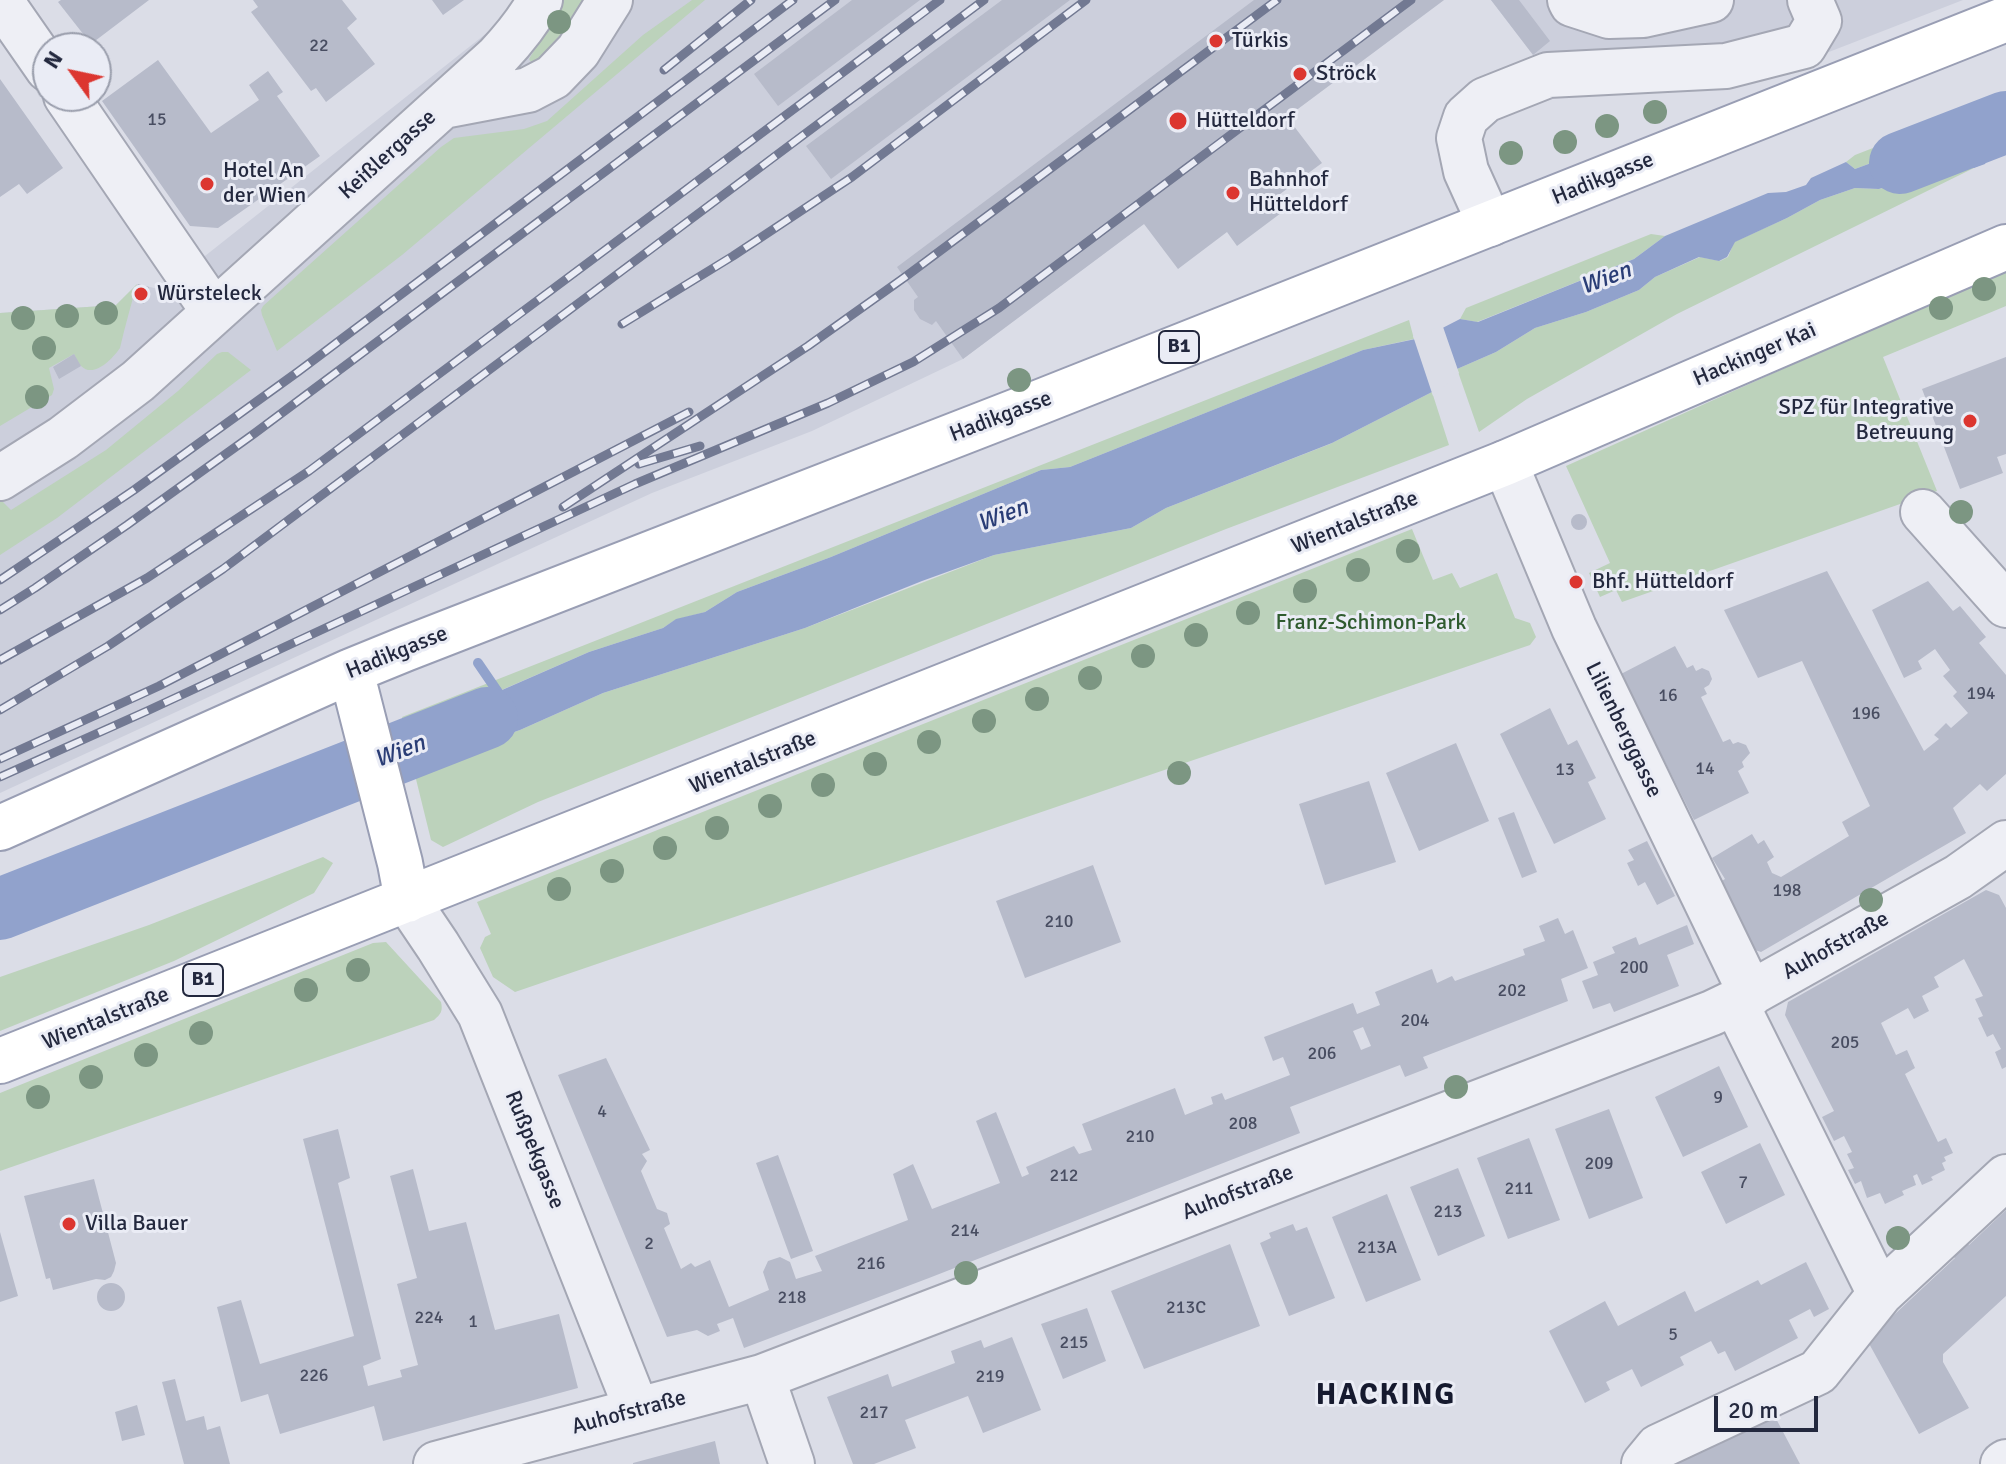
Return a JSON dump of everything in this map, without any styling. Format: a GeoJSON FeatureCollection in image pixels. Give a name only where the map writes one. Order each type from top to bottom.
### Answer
{"type":"FeatureCollection","features":[{"type":"Feature","properties":{"kind":"main road","name":"Hadikgasse"},"geometry":{"type":"LineString","coordinates":[[0,828],[1025,408],[2006,19]]}},
{"type":"Feature","properties":{"kind":"main road","name":"Hackinger Kai"},"geometry":{"type":"LineString","coordinates":[[1505,463],[2006,247]]}},
{"type":"Feature","properties":{"kind":"main road","name":"Wientalstraße"},"geometry":{"type":"LineString","coordinates":[[0,1061],[403,882],[1505,463]]}},
{"type":"Feature","properties":{"kind":"main road"},"geometry":{"type":"LineString","coordinates":[[354,683],[403,882]]}},
{"type":"Feature","properties":{"kind":"street"},"geometry":{"type":"LineString","coordinates":[[0,0],[32,46]]}},
{"type":"Feature","properties":{"kind":"street","name":"Keißlergasse"},"geometry":{"type":"LineString","coordinates":[[0,478],[87,421],[138,381],[497,57],[518,35],[540,0]]}},
{"type":"Feature","properties":{"kind":"street"},"geometry":{"type":"LineString","coordinates":[[441,106],[528,90],[553,77],[578,51],[610,0]]}},
{"type":"Feature","properties":{"kind":"street"},"geometry":{"type":"LineString","coordinates":[[1570,0],[1572,4],[1609,16],[1643,15],[1711,0]]}},
{"type":"Feature","properties":{"kind":"street"},"geometry":{"type":"LineString","coordinates":[[1490,224],[1466,171],[1459,138],[1466,117],[1485,100],[1548,75],[1726,66],[1804,46],[1819,21],[1810,0]]}},
{"type":"Feature","properties":{"kind":"street"},"geometry":{"type":"LineString","coordinates":[[77,112],[214,312]]}},
{"type":"Feature","properties":{"kind":"street","name":"Lilienberggasse"},"geometry":{"type":"LineString","coordinates":[[1505,463],[1574,628],[1880,1294]]}},
{"type":"Feature","properties":{"kind":"street"},"geometry":{"type":"LineString","coordinates":[[1923,512],[2006,605]]}},
{"type":"Feature","properties":{"kind":"street","name":"Auhofstraße"},"geometry":{"type":"LineString","coordinates":[[436,1464],[762,1377],[1743,998],[1958,877],[2002,856]]}},
{"type":"Feature","properties":{"kind":"street","name":"Rußpekgasse"},"geometry":{"type":"LineString","coordinates":[[403,882],[480,1014],[637,1410]]}},
{"type":"Feature","properties":{"kind":"street"},"geometry":{"type":"LineString","coordinates":[[1644,1464],[1658,1447],[1818,1372],[1880,1294],[2006,1177]]}},
{"type":"Feature","properties":{"kind":"street"},"geometry":{"type":"LineString","coordinates":[[762,1377],[792,1464]]}},
{"type":"Feature","properties":{"kind":"shaded area"},"geometry":{"type":"Polygon","coordinates":[[[513,0],[1444,0],[963,359],[812,431],[652,493],[0,793],[0,313],[116,305],[138,284],[162,290],[488,32],[513,0]]]}},
{"type":"Feature","properties":{"kind":"shaded area"},"geometry":{"type":"Polygon","coordinates":[[[1491,0],[1963,0],[1803,62],[1538,61],[1491,0]]]}},
{"type":"Feature","properties":{"kind":"green space"},"geometry":{"type":"Polygon","coordinates":[[[560,0],[592,0],[556,44],[534,63],[531,62],[529,59],[552,21],[560,0]]]}},
{"type":"Feature","properties":{"kind":"green space"},"geometry":{"type":"Polygon","coordinates":[[[692,0],[705,0],[402,255],[277,351],[262,315],[263,306],[441,147],[454,138],[524,129],[547,121],[643,35],[692,0]]]}},
{"type":"Feature","properties":{"kind":"green space"},"geometry":{"type":"Polygon","coordinates":[[[1950,118],[1954,120],[1944,136],[1855,169],[1846,162],[1855,155],[1950,118]]]}},
{"type":"Feature","properties":{"kind":"green space"},"geometry":{"type":"Polygon","coordinates":[[[1955,162],[1974,168],[1677,314],[1527,399],[1479,432],[1457,369],[1496,352],[1535,328],[1586,312],[1639,290],[1655,277],[1700,257],[1720,261],[1728,257],[1734,242],[1820,200],[1855,188],[1879,189],[1955,162]]]}},
{"type":"Feature","properties":{"kind":"green space"},"geometry":{"type":"Polygon","coordinates":[[[1651,234],[1665,236],[1634,259],[1477,322],[1460,319],[1466,308],[1651,234]]]}},
{"type":"Feature","properties":{"kind":"green space"},"geometry":{"type":"Polygon","coordinates":[[[2006,269],[2006,306],[1883,357],[1937,491],[1622,602],[1616,590],[1600,597],[1589,573],[1610,563],[1566,466],[2006,269]]]}},
{"type":"Feature","properties":{"kind":"green space"},"geometry":{"type":"Polygon","coordinates":[[[137,284],[120,348],[113,357],[92,370],[81,366],[74,354],[49,368],[54,389],[52,395],[0,426],[0,313],[116,305],[137,284]]]}},
{"type":"Feature","properties":{"kind":"green space"},"geometry":{"type":"Polygon","coordinates":[[[1409,320],[1414,339],[1363,350],[1070,467],[1041,470],[831,557],[737,592],[705,612],[589,652],[405,732],[402,717],[1409,320]]]}},
{"type":"Feature","properties":{"kind":"green space"},"geometry":{"type":"Polygon","coordinates":[[[222,352],[228,352],[251,370],[57,518],[0,555],[0,499],[11,510],[106,450],[222,352]]]}},
{"type":"Feature","properties":{"kind":"green space"},"geometry":{"type":"Polygon","coordinates":[[[1432,392],[1449,445],[1226,529],[538,802],[443,847],[431,840],[413,767],[520,730],[603,693],[805,628],[994,555],[1131,528],[1166,508],[1330,444],[1432,392]]]}},
{"type":"Feature","properties":{"kind":"green space","name":"Franz-Schimon-Park"},"geometry":{"type":"Polygon","coordinates":[[[1412,529],[1433,580],[1452,573],[1460,588],[1497,573],[1515,618],[1530,623],[1536,637],[1530,645],[515,992],[493,977],[480,948],[485,937],[491,934],[477,902],[1412,529]]]}},
{"type":"Feature","properties":{"kind":"green space"},"geometry":{"type":"Polygon","coordinates":[[[323,857],[333,863],[314,893],[174,961],[0,1031],[0,977],[149,925],[323,857]]]}},
{"type":"Feature","properties":{"kind":"green space"},"geometry":{"type":"Polygon","coordinates":[[[386,942],[441,1002],[441,1012],[434,1020],[0,1171],[0,1093],[373,943],[386,942]]]}},
{"type":"Feature","properties":{"kind":"water"},"geometry":{"type":"Polygon","coordinates":[[[1964,114],[1970,115],[1988,157],[1985,164],[1974,168],[1954,162],[1879,189],[1855,188],[1820,200],[1735,242],[1727,257],[1719,261],[1699,257],[1655,277],[1639,290],[1586,312],[1535,328],[1496,352],[1457,369],[1432,392],[1332,443],[1166,508],[1131,528],[994,555],[805,628],[603,693],[520,730],[413,767],[406,732],[589,652],[663,628],[676,619],[705,612],[737,592],[831,557],[1041,470],[1070,467],[1363,350],[1425,337],[1460,319],[1478,322],[1634,259],[1665,236],[1768,193],[1786,192],[1806,185],[1811,178],[1846,162],[1855,169],[1944,136],[1954,120],[1964,114]]]}},
{"type":"Feature","properties":{"kind":"pier"},"geometry":{"type":"Polygon","coordinates":[[[1442,324],[1459,373],[1433,396],[1413,336],[1442,324]]]}},
{"type":"Feature","properties":{"kind":"building"},"geometry":{"type":"Polygon","coordinates":[[[149,0],[107,32],[82,32],[58,2],[149,0]]]}},
{"type":"Feature","properties":{"kind":"building"},"geometry":{"type":"Polygon","coordinates":[[[253,0],[342,0],[357,19],[347,28],[375,64],[326,102],[316,88],[311,91],[251,12],[258,7],[253,0]]]}},
{"type":"Feature","properties":{"kind":"building"},"geometry":{"type":"Polygon","coordinates":[[[432,0],[464,0],[443,15],[432,0]]]}},
{"type":"Feature","properties":{"kind":"building"},"geometry":{"type":"Polygon","coordinates":[[[852,0],[920,0],[778,106],[754,74],[852,0]]]}},
{"type":"Feature","properties":{"kind":"building"},"geometry":{"type":"Polygon","coordinates":[[[1002,0],[1070,0],[831,179],[806,146],[1002,0]]]}},
{"type":"Feature","properties":{"kind":"building"},"geometry":{"type":"Polygon","coordinates":[[[1254,0],[1444,0],[1287,117],[1322,163],[1272,200],[1281,213],[1237,246],[1227,232],[1178,269],[1144,224],[963,359],[936,321],[932,325],[920,319],[914,310],[914,300],[918,297],[897,267],[1254,0]]]}},
{"type":"Feature","properties":{"kind":"building"},"geometry":{"type":"Polygon","coordinates":[[[1491,0],[1519,0],[1550,41],[1533,55],[1491,0]]]}},
{"type":"Feature","properties":{"kind":"building"},"geometry":{"type":"Polygon","coordinates":[[[158,60],[211,133],[259,100],[249,85],[268,71],[283,92],[277,96],[320,156],[218,228],[190,226],[110,112],[112,94],[158,60]]]}},
{"type":"Feature","properties":{"kind":"building"},"geometry":{"type":"Polygon","coordinates":[[[0,79],[63,168],[27,194],[19,184],[0,197],[0,79]]]}},
{"type":"Feature","properties":{"kind":"building"},"geometry":{"type":"Polygon","coordinates":[[[138,284],[149,287],[144,304],[133,300],[138,284]]]}},
{"type":"Feature","properties":{"kind":"building"},"geometry":{"type":"Polygon","coordinates":[[[74,354],[81,366],[59,379],[53,367],[74,354]]]}},
{"type":"Feature","properties":{"kind":"building","name":"SPZ für Integrative Betreuung"},"geometry":{"type":"Polygon","coordinates":[[[2006,357],[2006,454],[1997,457],[2003,473],[1960,489],[1922,389],[2006,357]]]}},
{"type":"Feature","properties":{"kind":"building"},"geometry":{"type":"Polygon","coordinates":[[[1579,514],[1587,522],[1579,530],[1571,522],[1579,514]]]}},
{"type":"Feature","properties":{"kind":"building"},"geometry":{"type":"Polygon","coordinates":[[[1827,571],[1924,751],[1939,739],[1934,735],[1946,723],[1951,728],[1968,713],[1953,696],[1957,692],[1943,676],[1950,670],[1935,649],[1918,661],[1922,669],[1904,678],[1872,610],[1928,581],[1953,611],[1960,606],[1986,637],[1979,643],[2006,675],[2006,774],[1987,791],[1980,784],[1953,808],[1966,833],[1761,952],[1746,947],[1714,886],[1725,879],[1712,858],[1752,834],[1758,844],[1764,840],[1774,857],[1767,862],[1772,873],[1781,877],[1849,836],[1842,822],[1870,806],[1802,661],[1758,678],[1724,610],[1827,571]]]}},
{"type":"Feature","properties":{"kind":"building"},"geometry":{"type":"Polygon","coordinates":[[[1675,646],[1687,668],[1693,665],[1696,671],[1702,668],[1709,671],[1712,679],[1704,688],[1707,694],[1701,697],[1723,742],[1730,739],[1733,744],[1746,745],[1750,753],[1742,762],[1744,767],[1738,771],[1749,793],[1694,820],[1621,674],[1675,646]]]}},
{"type":"Feature","properties":{"kind":"building"},"geometry":{"type":"Polygon","coordinates":[[[1550,708],[1568,745],[1577,740],[1596,778],[1588,782],[1606,819],[1554,844],[1500,734],[1550,708]]]}},
{"type":"Feature","properties":{"kind":"building"},"geometry":{"type":"Polygon","coordinates":[[[1456,743],[1489,821],[1419,851],[1386,773],[1456,743]]]}},
{"type":"Feature","properties":{"kind":"building"},"geometry":{"type":"Polygon","coordinates":[[[1369,781],[1396,862],[1325,885],[1299,804],[1369,781]]]}},
{"type":"Feature","properties":{"kind":"building"},"geometry":{"type":"Polygon","coordinates":[[[1514,812],[1537,872],[1522,878],[1498,818],[1514,812]]]}},
{"type":"Feature","properties":{"kind":"building"},"geometry":{"type":"Polygon","coordinates":[[[1647,841],[1675,896],[1657,905],[1645,882],[1638,886],[1627,863],[1634,860],[1628,850],[1647,841]]]}},
{"type":"Feature","properties":{"kind":"building"},"geometry":{"type":"Polygon","coordinates":[[[1093,865],[1121,942],[1025,978],[996,901],[1093,865]]]}},
{"type":"Feature","properties":{"kind":"building"},"geometry":{"type":"Polygon","coordinates":[[[1986,890],[1999,895],[2006,908],[2006,1067],[2002,1069],[1995,1052],[2001,1049],[1993,1034],[1987,1037],[1978,1018],[1983,1016],[1975,999],[1983,996],[1964,959],[1934,977],[1939,987],[1922,996],[1929,1011],[1914,1019],[1908,1008],[1881,1023],[1896,1055],[1907,1050],[1915,1068],[1905,1074],[1938,1142],[1946,1138],[1953,1153],[1944,1157],[1946,1161],[1942,1163],[1945,1170],[1931,1177],[1933,1180],[1922,1185],[1917,1174],[1913,1176],[1916,1185],[1885,1204],[1880,1193],[1867,1198],[1861,1181],[1855,1184],[1848,1170],[1854,1168],[1847,1154],[1852,1152],[1844,1136],[1834,1141],[1822,1117],[1834,1111],[1785,1015],[1788,1002],[1986,890]]]}},
{"type":"Feature","properties":{"kind":"building"},"geometry":{"type":"Polygon","coordinates":[[[1558,918],[1565,934],[1573,930],[1588,968],[1561,979],[1568,1001],[1423,1057],[1428,1068],[1405,1077],[1400,1065],[1290,1107],[1300,1133],[744,1348],[733,1318],[717,1324],[720,1331],[708,1336],[697,1330],[667,1337],[558,1075],[606,1058],[650,1150],[642,1154],[647,1161],[641,1171],[657,1209],[667,1213],[670,1224],[664,1228],[681,1269],[691,1263],[695,1267],[710,1260],[729,1307],[769,1290],[763,1272],[768,1261],[780,1257],[790,1262],[796,1279],[822,1271],[815,1256],[908,1220],[893,1174],[913,1164],[932,1209],[1000,1183],[976,1121],[996,1112],[1022,1177],[1029,1174],[1026,1167],[1074,1146],[1079,1154],[1092,1150],[1082,1124],[1175,1088],[1185,1115],[1213,1104],[1211,1097],[1222,1093],[1225,1100],[1290,1075],[1283,1057],[1273,1061],[1264,1037],[1353,1003],[1357,1014],[1380,1005],[1375,992],[1432,969],[1437,983],[1452,976],[1455,981],[1525,955],[1523,949],[1545,941],[1539,926],[1558,918]],[[1363,1027],[1353,1031],[1361,1050],[1371,1046],[1363,1027]]]}},
{"type":"Feature","properties":{"kind":"building"},"geometry":{"type":"Polygon","coordinates":[[[1687,925],[1694,944],[1667,955],[1679,986],[1614,1012],[1610,1003],[1593,1009],[1582,981],[1598,975],[1593,962],[1615,953],[1612,947],[1636,937],[1639,945],[1687,925]]]}},
{"type":"Feature","properties":{"kind":"building"},"geometry":{"type":"Polygon","coordinates":[[[1719,1066],[1748,1127],[1683,1157],[1655,1097],[1719,1066]]]}},
{"type":"Feature","properties":{"kind":"building"},"geometry":{"type":"Polygon","coordinates":[[[1609,1109],[1643,1198],[1589,1219],[1555,1129],[1609,1109]]]}},
{"type":"Feature","properties":{"kind":"building"},"geometry":{"type":"Polygon","coordinates":[[[338,1129],[350,1178],[338,1183],[381,1359],[363,1366],[368,1386],[402,1377],[400,1370],[418,1365],[397,1284],[417,1278],[390,1176],[413,1169],[429,1231],[466,1222],[495,1330],[559,1314],[578,1388],[383,1441],[374,1406],[280,1434],[268,1394],[241,1402],[217,1307],[241,1300],[260,1364],[354,1336],[303,1139],[338,1129]]]}},
{"type":"Feature","properties":{"kind":"building"},"geometry":{"type":"Polygon","coordinates":[[[1529,1138],[1560,1220],[1508,1239],[1477,1158],[1529,1138]]]}},
{"type":"Feature","properties":{"kind":"building"},"geometry":{"type":"Polygon","coordinates":[[[1760,1143],[1785,1195],[1726,1224],[1701,1172],[1760,1143]]]}},
{"type":"Feature","properties":{"kind":"building"},"geometry":{"type":"Polygon","coordinates":[[[778,1155],[813,1251],[791,1259],[756,1163],[778,1155]]]}},
{"type":"Feature","properties":{"kind":"building"},"geometry":{"type":"Polygon","coordinates":[[[1458,1168],[1485,1236],[1438,1256],[1410,1187],[1458,1168]]]}},
{"type":"Feature","properties":{"kind":"building","name":"Villa Bauer"},"geometry":{"type":"Polygon","coordinates":[[[94,1179],[116,1263],[114,1271],[105,1280],[96,1279],[53,1290],[50,1278],[46,1279],[24,1196],[94,1179]]]}},
{"type":"Feature","properties":{"kind":"building"},"geometry":{"type":"Polygon","coordinates":[[[1387,1194],[1421,1280],[1366,1302],[1332,1217],[1387,1194]]]}},
{"type":"Feature","properties":{"kind":"building"},"geometry":{"type":"Polygon","coordinates":[[[2006,1210],[2006,1296],[1943,1354],[1943,1362],[1969,1408],[1919,1434],[1867,1340],[1955,1258],[1949,1252],[1963,1238],[1969,1245],[2006,1210]]]}},
{"type":"Feature","properties":{"kind":"building"},"geometry":{"type":"Polygon","coordinates":[[[1293,1224],[1296,1231],[1307,1227],[1335,1298],[1289,1316],[1260,1243],[1271,1238],[1269,1233],[1293,1224]]]}},
{"type":"Feature","properties":{"kind":"building"},"geometry":{"type":"Polygon","coordinates":[[[0,1232],[18,1296],[0,1302],[0,1232]]]}},
{"type":"Feature","properties":{"kind":"building"},"geometry":{"type":"Polygon","coordinates":[[[1230,1244],[1260,1326],[1144,1369],[1111,1291],[1230,1244]]]}},
{"type":"Feature","properties":{"kind":"building"},"geometry":{"type":"Polygon","coordinates":[[[1806,1262],[1829,1309],[1814,1317],[1810,1309],[1789,1320],[1798,1338],[1735,1371],[1725,1351],[1718,1354],[1711,1341],[1680,1357],[1684,1365],[1641,1387],[1632,1369],[1606,1382],[1610,1390],[1585,1403],[1549,1331],[1605,1301],[1618,1326],[1685,1291],[1695,1312],[1758,1280],[1761,1285],[1806,1262]]]}},
{"type":"Feature","properties":{"kind":"building"},"geometry":{"type":"Polygon","coordinates":[[[111,1283],[121,1287],[125,1297],[121,1307],[111,1311],[101,1307],[97,1297],[101,1287],[111,1283]]]}},
{"type":"Feature","properties":{"kind":"building"},"geometry":{"type":"Polygon","coordinates":[[[1087,1308],[1106,1361],[1063,1379],[1041,1324],[1087,1308]]]}},
{"type":"Feature","properties":{"kind":"building"},"geometry":{"type":"Polygon","coordinates":[[[1012,1337],[1041,1410],[983,1433],[968,1396],[905,1420],[916,1448],[874,1464],[853,1464],[827,1397],[888,1374],[892,1387],[955,1363],[951,1351],[981,1340],[984,1348],[1012,1337]]]}},
{"type":"Feature","properties":{"kind":"building"},"geometry":{"type":"Polygon","coordinates":[[[175,1379],[186,1421],[204,1416],[207,1430],[220,1426],[230,1464],[184,1464],[162,1382],[175,1379]]]}},
{"type":"Feature","properties":{"kind":"building"},"geometry":{"type":"Polygon","coordinates":[[[137,1405],[145,1435],[122,1441],[115,1412],[137,1405]]]}},
{"type":"Feature","properties":{"kind":"building"},"geometry":{"type":"Polygon","coordinates":[[[1772,1411],[1800,1464],[1673,1464],[1772,1411]]]}},
{"type":"Feature","properties":{"kind":"building"},"geometry":{"type":"Polygon","coordinates":[[[715,1441],[720,1464],[633,1464],[633,1463],[715,1441]]]}},
{"type":"Feature","properties":{"kind":"waterway","name":"Wien"},"geometry":{"type":"LineString","coordinates":[[1900,163],[2006,122]]}},
{"type":"Feature","properties":{"kind":"waterway"},"geometry":{"type":"LineString","coordinates":[[478,663],[504,701]]}},
{"type":"Feature","properties":{"kind":"waterway","name":"Wien"},"geometry":{"type":"LineString","coordinates":[[0,909],[487,718]]}},
{"type":"Feature","properties":{"kind":"railway"},"geometry":{"type":"LineString","coordinates":[[664,70],[751,0]]}},
{"type":"Feature","properties":{"kind":"railway"},"geometry":{"type":"LineString","coordinates":[[0,580],[134,490],[299,371],[793,0]]}},
{"type":"Feature","properties":{"kind":"railway"},"geometry":{"type":"LineString","coordinates":[[0,610],[127,525],[255,433],[835,0]]}},
{"type":"Feature","properties":{"kind":"railway"},"geometry":{"type":"LineString","coordinates":[[0,660],[147,578],[309,471],[940,0]]}},
{"type":"Feature","properties":{"kind":"railway"},"geometry":{"type":"LineString","coordinates":[[0,710],[108,646],[223,569],[984,0]]}},
{"type":"Feature","properties":{"kind":"railway"},"geometry":{"type":"LineString","coordinates":[[622,324],[733,256],[852,177],[1086,0]]}},
{"type":"Feature","properties":{"kind":"railway"},"geometry":{"type":"LineString","coordinates":[[563,507],[808,346],[1277,0]]}},
{"type":"Feature","properties":{"kind":"railway"},"geometry":{"type":"LineString","coordinates":[[0,777],[635,484],[828,403],[913,362],[999,308],[1411,0]]}},
{"type":"Feature","properties":{"kind":"railway"},"geometry":{"type":"LineString","coordinates":[[0,759],[159,686],[689,412]]}},
{"type":"Feature","properties":{"kind":"railway"},"geometry":{"type":"LineString","coordinates":[[639,464],[700,446]]}},
{"type":"Feature","properties":{"kind":"place","name":"Türkis"},"geometry":{"type":"Point","coordinates":[1216,41]}},
{"type":"Feature","properties":{"kind":"place","name":"Ströck"},"geometry":{"type":"Point","coordinates":[1300,74]}},
{"type":"Feature","properties":{"kind":"place","name":"Hütteldorf"},"geometry":{"type":"Point","coordinates":[1178,121]}},
{"type":"Feature","properties":{"kind":"place","name":"Hotel An der Wien"},"geometry":{"type":"Point","coordinates":[207,184]}},
{"type":"Feature","properties":{"kind":"place","name":"Bahnhof Hütteldorf"},"geometry":{"type":"Point","coordinates":[1233,193]}},
{"type":"Feature","properties":{"kind":"place","name":"Würsteleck"},"geometry":{"type":"Point","coordinates":[141,294]}},
{"type":"Feature","properties":{"kind":"place","name":"SPZ für Integrative Betreuung"},"geometry":{"type":"Point","coordinates":[1970,421]}},
{"type":"Feature","properties":{"kind":"place","name":"Bhf. Hütteldorf"},"geometry":{"type":"Point","coordinates":[1576,582]}},
{"type":"Feature","properties":{"kind":"place","name":"Villa Bauer"},"geometry":{"type":"Point","coordinates":[69,1224]}},
{"type":"Feature","properties":{"kind":"district","name":"HACKING"},"geometry":{"type":"Point","coordinates":[1386,1396]}}]}
